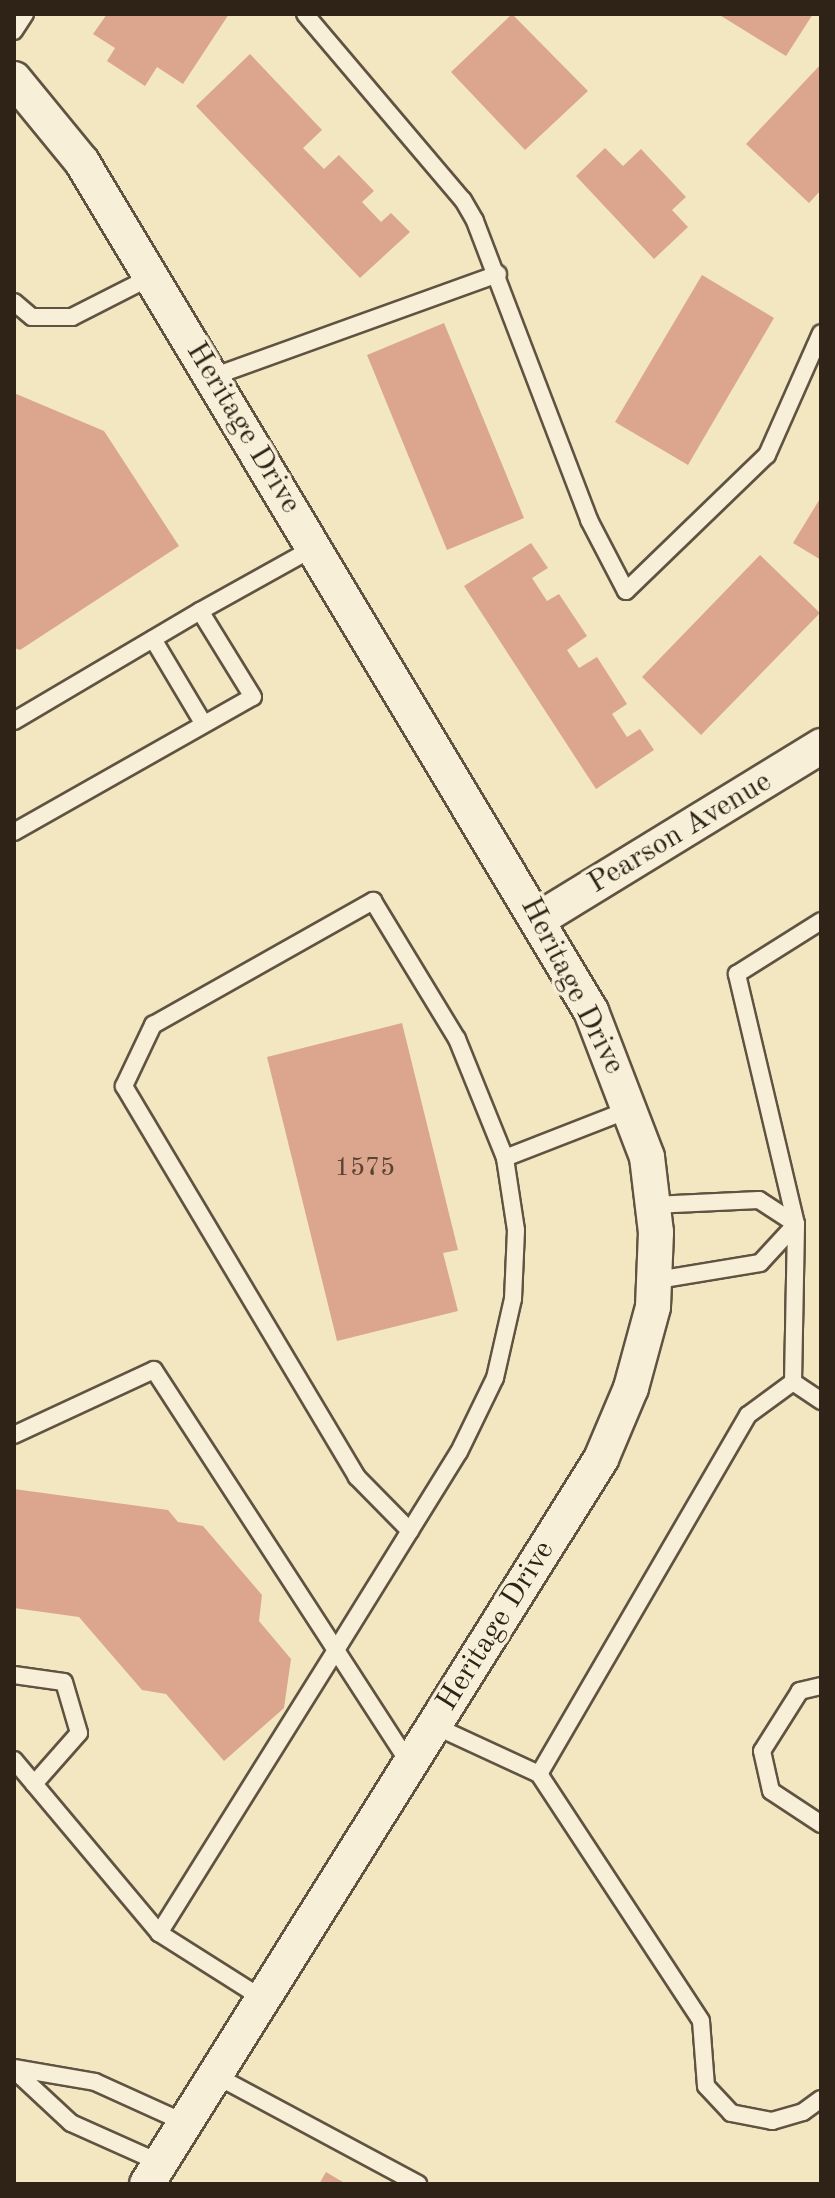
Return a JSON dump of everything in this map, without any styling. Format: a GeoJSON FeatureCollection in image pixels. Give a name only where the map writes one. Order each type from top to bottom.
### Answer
{"type":"FeatureCollection","features":[{"type":"Feature","properties":{"kind":"street","name":"Heritage Drive"},"geometry":{"type":"LineString","coordinates":[[14,79],[82,162],[539,919],[591,1011],[631,1109],[647,1157],[653,1205],[657,1280],[631,1388],[601,1459],[153,2173]]}},
{"type":"Feature","properties":{"kind":"street","name":"Pearson Avenue"},"geometry":{"type":"LineString","coordinates":[[539,919],[821,746]]}},
{"type":"Feature","properties":{"kind":"lane"},"geometry":{"type":"LineString","coordinates":[[14,31],[25,14]]}},
{"type":"Feature","properties":{"kind":"lane"},"geometry":{"type":"LineString","coordinates":[[305,14],[463,200],[498,274],[589,520],[626,591],[767,455],[821,333]]}},
{"type":"Feature","properties":{"kind":"lane"},"geometry":{"type":"LineString","coordinates":[[212,377],[498,274]]}},
{"type":"Feature","properties":{"kind":"lane"},"geometry":{"type":"LineString","coordinates":[[14,302],[32,317],[72,317],[151,277]]}},
{"type":"Feature","properties":{"kind":"lane"},"geometry":{"type":"LineString","coordinates":[[14,721],[315,546]]}},
{"type":"Feature","properties":{"kind":"lane"},"geometry":{"type":"LineString","coordinates":[[14,832],[253,697],[200,611]]}},
{"type":"Feature","properties":{"kind":"lane"},"geometry":{"type":"LineString","coordinates":[[153,639],[203,723]]}},
{"type":"Feature","properties":{"kind":"lane"},"geometry":{"type":"LineString","coordinates":[[159,1933],[336,1650],[410,1531],[459,1452],[495,1378],[513,1299],[516,1230],[505,1158],[457,1039],[373,901],[153,1025],[124,1086],[357,1477],[410,1531]]}},
{"type":"Feature","properties":{"kind":"lane"},"geometry":{"type":"LineString","coordinates":[[793,1382],[796,1224],[737,974],[821,921]]}},
{"type":"Feature","properties":{"kind":"lane"},"geometry":{"type":"LineString","coordinates":[[505,1158],[631,1109]]}},
{"type":"Feature","properties":{"kind":"lane"},"geometry":{"type":"LineString","coordinates":[[653,1205],[759,1200],[796,1224]]}},
{"type":"Feature","properties":{"kind":"lane"},"geometry":{"type":"LineString","coordinates":[[657,1280],[760,1263],[796,1224]]}},
{"type":"Feature","properties":{"kind":"lane"},"geometry":{"type":"LineString","coordinates":[[14,1435],[154,1370],[409,1763]]}},
{"type":"Feature","properties":{"kind":"lane"},"geometry":{"type":"LineString","coordinates":[[793,1382],[821,1401]]}},
{"type":"Feature","properties":{"kind":"lane"},"geometry":{"type":"LineString","coordinates":[[539,1774],[748,1415],[793,1382]]}},
{"type":"Feature","properties":{"kind":"lane"},"geometry":{"type":"LineString","coordinates":[[14,1675],[64,1682],[79,1733],[34,1784]]}},
{"type":"Feature","properties":{"kind":"lane"},"geometry":{"type":"LineString","coordinates":[[821,1686],[800,1691],[762,1751],[771,1791],[821,1824]]}},
{"type":"Feature","properties":{"kind":"lane"},"geometry":{"type":"LineString","coordinates":[[433,1725],[539,1774],[701,2021],[706,2086],[731,2113],[772,2121],[803,2112],[821,2099]]}},
{"type":"Feature","properties":{"kind":"lane"},"geometry":{"type":"LineString","coordinates":[[14,1760],[159,1933],[262,1998]]}},
{"type":"Feature","properties":{"kind":"lane"},"geometry":{"type":"LineString","coordinates":[[14,2069],[95,2082],[183,2122]]}},
{"type":"Feature","properties":{"kind":"lane"},"geometry":{"type":"LineString","coordinates":[[14,2069],[71,2123],[153,2173]]}},
{"type":"Feature","properties":{"kind":"lane"},"geometry":{"type":"LineString","coordinates":[[213,2074],[418,2184]]}},
{"type":"Feature","properties":{"kind":"building"},"geometry":{"type":"Polygon","coordinates":[[[107,14],[229,14],[183,84],[157,67],[145,86],[107,61],[115,48],[93,34],[107,14]]]}},
{"type":"Feature","properties":{"kind":"building"},"geometry":{"type":"Polygon","coordinates":[[[512,14],[588,91],[525,150],[451,72],[512,14]]]}},
{"type":"Feature","properties":{"kind":"building"},"geometry":{"type":"Polygon","coordinates":[[[718,14],[813,14],[786,56],[718,14]]]}},
{"type":"Feature","properties":{"kind":"building"},"geometry":{"type":"Polygon","coordinates":[[[250,54],[322,130],[303,148],[324,169],[339,155],[374,191],[362,202],[381,222],[391,213],[410,232],[360,278],[196,106],[250,54]]]}},
{"type":"Feature","properties":{"kind":"building"},"geometry":{"type":"Polygon","coordinates":[[[821,64],[821,190],[809,203],[746,144],[821,64]]]}},
{"type":"Feature","properties":{"kind":"building"},"geometry":{"type":"Polygon","coordinates":[[[605,148],[623,166],[641,149],[686,197],[672,210],[688,227],[654,259],[576,176],[605,148]]]}},
{"type":"Feature","properties":{"kind":"building"},"geometry":{"type":"Polygon","coordinates":[[[702,275],[774,318],[688,465],[615,422],[702,275]]]}},
{"type":"Feature","properties":{"kind":"building"},"geometry":{"type":"Polygon","coordinates":[[[444,323],[524,518],[447,550],[367,355],[444,323]]]}},
{"type":"Feature","properties":{"kind":"building"},"geometry":{"type":"Polygon","coordinates":[[[14,393],[104,431],[179,546],[20,650],[14,648],[14,393]]]}},
{"type":"Feature","properties":{"kind":"building"},"geometry":{"type":"Polygon","coordinates":[[[821,497],[821,560],[793,543],[821,497]]]}},
{"type":"Feature","properties":{"kind":"building"},"geometry":{"type":"Polygon","coordinates":[[[531,543],[548,568],[532,578],[547,601],[559,594],[587,636],[567,650],[579,668],[597,657],[627,704],[612,714],[627,737],[640,729],[654,750],[596,789],[464,586],[531,543]]]}},
{"type":"Feature","properties":{"kind":"building"},"geometry":{"type":"Polygon","coordinates":[[[760,555],[820,613],[701,735],[642,677],[760,555]]]}},
{"type":"Feature","properties":{"kind":"building"},"geometry":{"type":"Polygon","coordinates":[[[402,1023],[458,1250],[443,1253],[458,1311],[337,1341],[267,1057],[402,1023]]]}},
{"type":"Feature","properties":{"kind":"building"},"geometry":{"type":"Polygon","coordinates":[[[14,1489],[168,1510],[178,1522],[203,1526],[262,1595],[259,1621],[291,1659],[284,1708],[224,1761],[166,1694],[142,1690],[79,1617],[14,1608],[14,1489]]]}},
{"type":"Feature","properties":{"kind":"building"},"geometry":{"type":"Polygon","coordinates":[[[326,2172],[346,2184],[319,2184],[326,2172]]]}}]}
